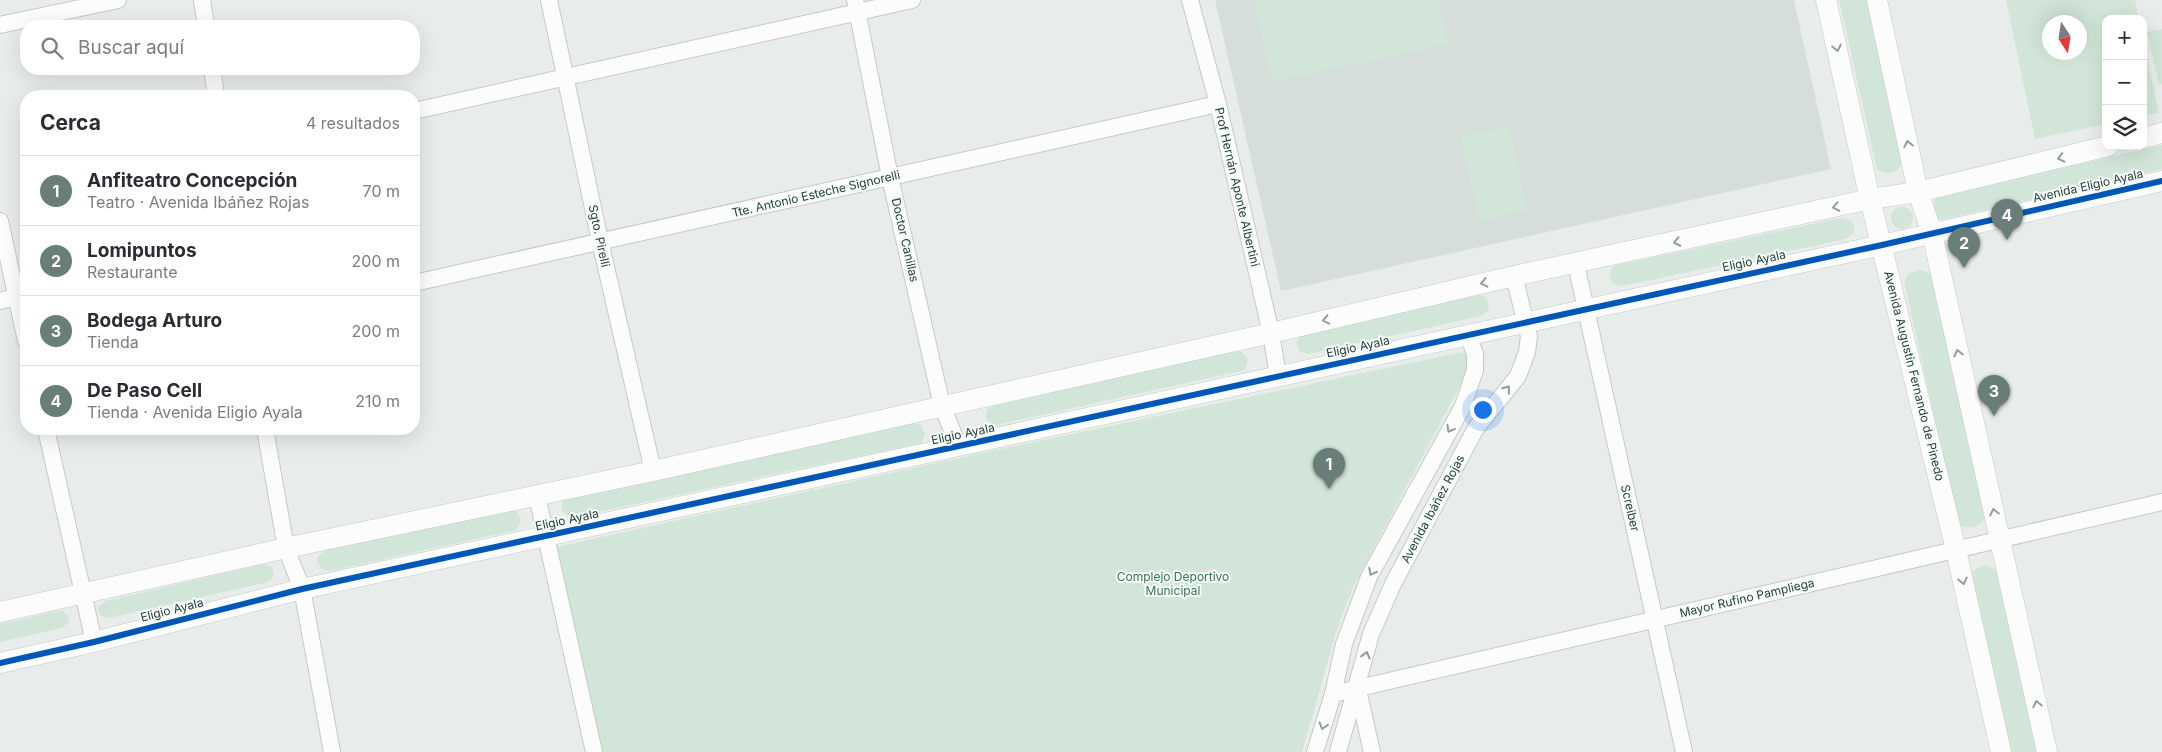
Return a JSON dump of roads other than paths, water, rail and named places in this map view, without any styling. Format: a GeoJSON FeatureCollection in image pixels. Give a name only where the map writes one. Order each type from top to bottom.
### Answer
{"type":"FeatureCollection","features":[{"type":"Feature","properties":{"kind":"street"},"geometry":{"type":"LineString","coordinates":[[24,20],[118,0]]}},
{"type":"Feature","properties":{"kind":"street"},"geometry":{"type":"LineString","coordinates":[[202,0],[205,20]]}},
{"type":"Feature","properties":{"kind":"street","name":"Sgto. Pirelli"},"geometry":{"type":"LineString","coordinates":[[549,0],[600,241],[653,471]]}},
{"type":"Feature","properties":{"kind":"street"},"geometry":{"type":"LineString","coordinates":[[420,110],[856,6],[912,0]]}},
{"type":"Feature","properties":{"kind":"street","name":"Prof Hernán Aponte Albertini"},"geometry":{"type":"LineString","coordinates":[[1190,0],[1218,104],[1271,333],[1278,376]]}},
{"type":"Feature","properties":{"kind":"street","name":"Avenida Augustín Fernando de Pinedo"},"geometry":{"type":"LineString","coordinates":[[1826,0],[1870,199],[1956,550],[2001,752]]}},
{"type":"Feature","properties":{"kind":"street"},"geometry":{"type":"LineString","coordinates":[[1877,0],[1918,192],[1932,233],[2047,752]]}},
{"type":"Feature","properties":{"kind":"street","name":"Doctor Canillas"},"geometry":{"type":"LineString","coordinates":[[856,6],[890,177],[942,406],[959,446]]}},
{"type":"Feature","properties":{"kind":"street"},"geometry":{"type":"LineString","coordinates":[[0,25],[20,21]]}},
{"type":"Feature","properties":{"kind":"street"},"geometry":{"type":"LineString","coordinates":[[213,75],[215,90]]}},
{"type":"Feature","properties":{"kind":"street","name":"Tte. Antonio Esteche Signorelli"},"geometry":{"type":"LineString","coordinates":[[420,282],[1218,104]]}},
{"type":"Feature","properties":{"kind":"street"},"geometry":{"type":"LineString","coordinates":[[2147,137],[2162,134]]}},
{"type":"Feature","properties":{"kind":"street"},"geometry":{"type":"LineString","coordinates":[[0,612],[286,548],[653,471],[1271,333],[1514,276],[1870,199],[1918,192],[2102,147]]}},
{"type":"Feature","properties":{"kind":"street","name":"Avenida Eligio Ayala"},"geometry":{"type":"LineString","coordinates":[[1932,233],[2162,181]]}},
{"type":"Feature","properties":{"kind":"street"},"geometry":{"type":"LineString","coordinates":[[0,221],[20,292]]}},
{"type":"Feature","properties":{"kind":"street","name":"Eligio Ayala"},"geometry":{"type":"LineString","coordinates":[[0,662],[94,642],[302,589],[1932,233]]}},
{"type":"Feature","properties":{"kind":"street","name":"Screiber"},"geometry":{"type":"LineString","coordinates":[[1576,264],[1684,752]]}},
{"type":"Feature","properties":{"kind":"street","name":"Avenida Ibáñez Rojas"},"geometry":{"type":"LineString","coordinates":[[1338,752],[1371,634],[1412,545],[1476,428],[1518,376],[1527,352],[1529,336],[1514,276]]}},
{"type":"Feature","properties":{"kind":"street"},"geometry":{"type":"LineString","coordinates":[[0,301],[20,296]]}},
{"type":"Feature","properties":{"kind":"street","name":"Avenida Ibáñez Rojas"},"geometry":{"type":"LineString","coordinates":[[1315,752],[1333,694],[1344,644],[1369,577],[1463,406],[1475,370],[1475,354],[1468,335]]}},
{"type":"Feature","properties":{"kind":"street"},"geometry":{"type":"LineString","coordinates":[[47,435],[94,642]]}},
{"type":"Feature","properties":{"kind":"street"},"geometry":{"type":"LineString","coordinates":[[266,435],[286,548],[302,589],[332,752]]}},
{"type":"Feature","properties":{"kind":"street"},"geometry":{"type":"LineString","coordinates":[[537,496],[594,752]]}},
{"type":"Feature","properties":{"kind":"street","name":"Mayor Rufino Pampliega"},"geometry":{"type":"LineString","coordinates":[[1333,694],[2162,502]]}},
{"type":"Feature","properties":{"kind":"street"},"geometry":{"type":"LineString","coordinates":[[1357,688],[1372,752]]}},
{"type":"Feature","properties":{"kind":"place","name":"De Paso Cell"},"geometry":{"type":"Point","coordinates":[2007,240]}},
{"type":"Feature","properties":{"kind":"place","name":"Lomipuntos"},"geometry":{"type":"Point","coordinates":[1964,268]}},
{"type":"Feature","properties":{"kind":"place","name":"Bodega Arturo"},"geometry":{"type":"Point","coordinates":[1994,416]}},
{"type":"Feature","properties":{"kind":"place","name":"Anfiteatro Concepción"},"geometry":{"type":"Point","coordinates":[1329,489]}},
{"type":"Feature","properties":{"kind":"park label","name":"Complejo Deportivo Municipal"},"geometry":{"type":"Point","coordinates":[1173,584]}}]}
